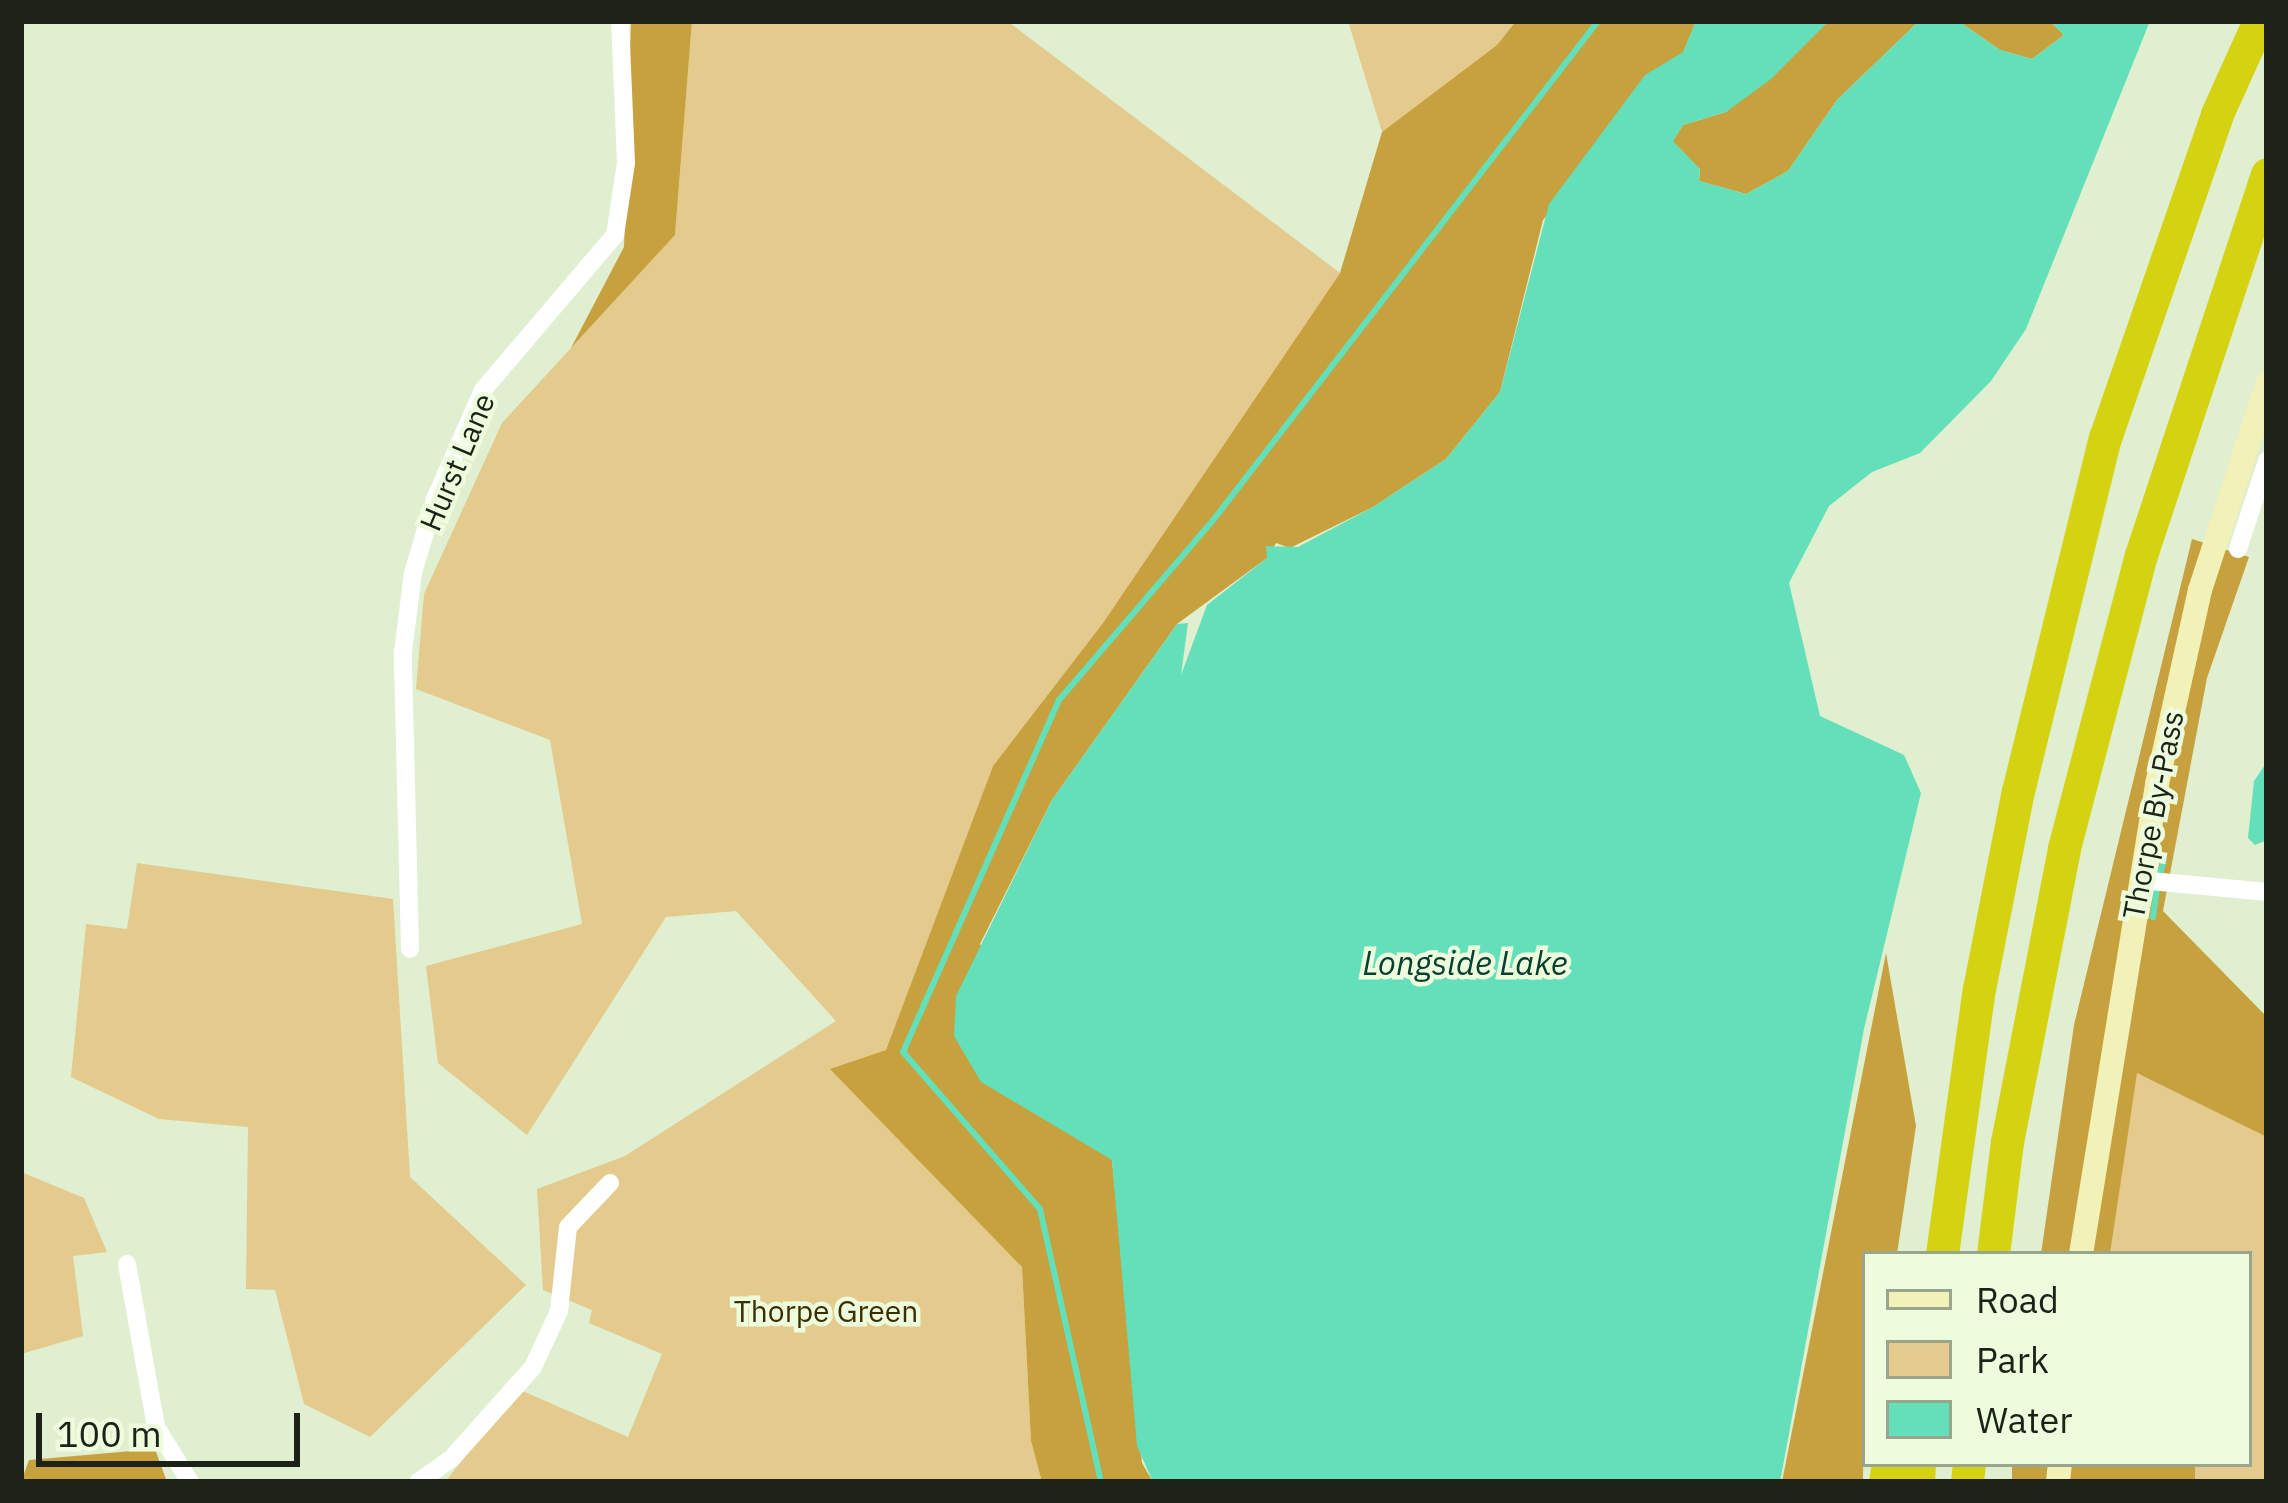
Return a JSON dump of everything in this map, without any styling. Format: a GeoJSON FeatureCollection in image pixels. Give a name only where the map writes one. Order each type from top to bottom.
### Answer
{"type":"FeatureCollection","features":[{"type":"Feature","properties":{"kind":"highway"},"geometry":{"type":"LineString","coordinates":[[1944,1237],[2018,791],[2105,438],[2217,114],[2258,21]]}},
{"type":"Feature","properties":{"kind":"highway"},"geometry":{"type":"LineString","coordinates":[[1995,1251],[2064,848],[2140,555],[2267,174]]}},
{"type":"Feature","properties":{"kind":"main road","name":"Thorpe By-Pass"},"geometry":{"type":"LineString","coordinates":[[2081,1251],[2140,880],[2200,590],[2267,386]]}},
{"type":"Feature","properties":{"kind":"street","name":"Hurst Lane"},"geometry":{"type":"LineString","coordinates":[[410,949],[403,652],[413,573],[435,499],[483,391],[615,235],[626,164],[620,21]]}},
{"type":"Feature","properties":{"kind":"street"},"geometry":{"type":"LineString","coordinates":[[2267,461],[2242,540],[2267,541]]}},
{"type":"Feature","properties":{"kind":"street"},"geometry":{"type":"LineString","coordinates":[[2140,880],[2267,892]]}},
{"type":"Feature","properties":{"kind":"street"},"geometry":{"type":"LineString","coordinates":[[418,1482],[452,1458],[532,1367],[559,1311],[568,1227],[610,1183]]}},
{"type":"Feature","properties":{"kind":"street"},"geometry":{"type":"LineString","coordinates":[[127,1264],[156,1427],[190,1482]]}},
{"type":"Feature","properties":{"kind":"green space","name":"Thorpe Green"},"geometry":{"type":"Polygon","coordinates":[[[692,21],[1007,21],[1340,273],[1103,623],[993,766],[886,1050],[831,1069],[1022,1267],[1031,1441],[1042,1482],[445,1482],[518,1389],[628,1437],[662,1354],[589,1323],[592,1310],[543,1290],[537,1189],[625,1156],[836,1021],[736,911],[666,917],[527,1135],[438,1063],[426,966],[582,924],[550,740],[416,689],[424,594],[502,423],[675,235],[692,21]]]}},
{"type":"Feature","properties":{"kind":"green space"},"geometry":{"type":"Polygon","coordinates":[[[1348,21],[1516,21],[1497,45],[1382,132],[1348,21]]]}},
{"type":"Feature","properties":{"kind":"green space"},"geometry":{"type":"Polygon","coordinates":[[[137,863],[393,899],[410,1177],[526,1285],[370,1437],[304,1404],[275,1290],[246,1289],[248,1127],[159,1119],[71,1077],[86,924],[127,929],[137,863]]]}},
{"type":"Feature","properties":{"kind":"green space"},"geometry":{"type":"Polygon","coordinates":[[[2267,1017],[2267,1482],[2078,1482],[2080,1467],[2252,1467],[2252,1251],[2110,1251],[2136,1073],[2267,1017]]]}},
{"type":"Feature","properties":{"kind":"green space"},"geometry":{"type":"Polygon","coordinates":[[[21,1172],[84,1198],[107,1252],[73,1256],[83,1336],[21,1354],[21,1172]]]}},
{"type":"Feature","properties":{"kind":"shaded area"},"geometry":{"type":"Polygon","coordinates":[[[631,21],[692,21],[675,235],[571,348],[624,247],[631,21]]]}},
{"type":"Feature","properties":{"kind":"shaded area"},"geometry":{"type":"Polygon","coordinates":[[[1516,21],[1696,21],[1683,53],[1543,220],[1500,392],[1446,459],[1373,507],[1290,548],[1276,543],[1267,558],[1177,624],[1052,800],[980,944],[1112,1160],[1142,1463],[1153,1482],[1042,1482],[1031,1441],[1022,1267],[830,1069],[886,1050],[993,766],[1103,623],[1340,273],[1382,132],[1497,45],[1516,21]]]}},
{"type":"Feature","properties":{"kind":"shaded area"},"geometry":{"type":"Polygon","coordinates":[[[1829,21],[1919,21],[1837,100],[1788,171],[1746,194],[1699,181],[1700,169],[1672,142],[1683,125],[1726,112],[1829,21]]]}},
{"type":"Feature","properties":{"kind":"shaded area"},"geometry":{"type":"Polygon","coordinates":[[[1958,21],[2050,21],[2064,35],[2032,59],[2000,50],[1958,21]]]}},
{"type":"Feature","properties":{"kind":"shaded area"},"geometry":{"type":"Polygon","coordinates":[[[2192,539],[2249,557],[2207,678],[2163,911],[2267,1017],[2267,1137],[2137,1073],[2110,1251],[2041,1251],[2074,1025],[2192,539]]]}},
{"type":"Feature","properties":{"kind":"shaded area"},"geometry":{"type":"Polygon","coordinates":[[[1886,953],[1916,1126],[1897,1251],[1862,1251],[1863,1482],[1782,1482],[1886,953]]]}},
{"type":"Feature","properties":{"kind":"shaded area"},"geometry":{"type":"Polygon","coordinates":[[[155,1449],[167,1482],[21,1482],[29,1460],[155,1449]]]}},
{"type":"Feature","properties":{"kind":"shaded area"},"geometry":{"type":"Polygon","coordinates":[[[2012,1467],[2195,1467],[2195,1482],[2012,1482],[2012,1467]]]}},
{"type":"Feature","properties":{"kind":"water","name":"Longside Lake"},"geometry":{"type":"Polygon","coordinates":[[[1696,21],[1829,21],[1771,79],[1726,112],[1683,125],[1673,141],[1700,169],[1699,181],[1746,194],[1788,171],[1837,100],[1919,21],[1958,21],[2000,50],[2032,59],[2064,35],[2050,21],[2150,21],[2026,329],[1991,381],[1920,453],[1872,472],[1829,506],[1789,583],[1820,716],[1904,755],[1921,793],[1864,1029],[1780,1482],[1153,1482],[1137,1446],[1112,1160],[981,1082],[954,1036],[956,996],[1052,800],[1177,624],[1188,623],[1181,675],[1207,605],[1267,558],[1266,546],[1298,547],[1373,507],[1446,459],[1500,392],[1549,204],[1645,75],[1683,52],[1696,21]]]}},
{"type":"Feature","properties":{"kind":"water"},"geometry":{"type":"Polygon","coordinates":[[[2267,762],[2267,840],[2255,845],[2248,838],[2254,781],[2267,762]]]}},
{"type":"Feature","properties":{"kind":"waterway"},"geometry":{"type":"LineString","coordinates":[[1101,1482],[1040,1209],[903,1052],[1059,700],[1214,519],[1598,21]]}},
{"type":"Feature","properties":{"kind":"waterway"},"geometry":{"type":"LineString","coordinates":[[2159,879],[2164,859]]}},
{"type":"Feature","properties":{"kind":"waterway"},"geometry":{"type":"LineString","coordinates":[[2153,917],[2157,888]]}}]}
